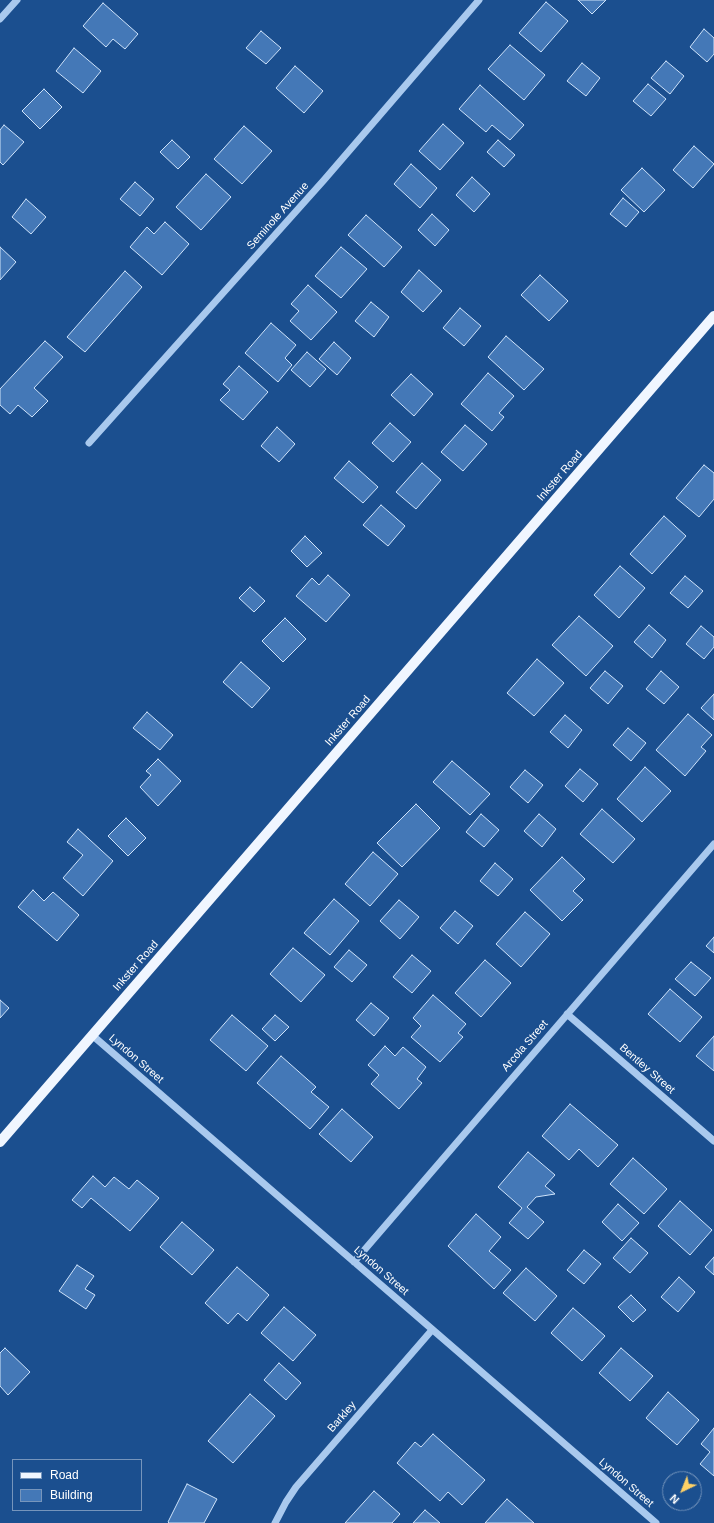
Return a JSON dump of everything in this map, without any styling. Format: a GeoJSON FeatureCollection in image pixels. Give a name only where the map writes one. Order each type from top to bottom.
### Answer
{"type":"FeatureCollection","features":[{"type":"Feature","properties":{"kind":"main road","name":"Inkster Road"},"geometry":{"type":"LineString","coordinates":[[0,1142],[714,316]]}},
{"type":"Feature","properties":{"kind":"street"},"geometry":{"type":"LineString","coordinates":[[0,19],[17,0]]}},
{"type":"Feature","properties":{"kind":"street","name":"Seminole Avenue"},"geometry":{"type":"LineString","coordinates":[[89,443],[324,180],[476,1]]}},
{"type":"Feature","properties":{"kind":"street","name":"Arcola Street"},"geometry":{"type":"LineString","coordinates":[[354,1262],[714,844]]}},
{"type":"Feature","properties":{"kind":"street","name":"Bentley Street"},"geometry":{"type":"LineString","coordinates":[[567,1014],[714,1141]]}},
{"type":"Feature","properties":{"kind":"street","name":"Lyndon Street"},"geometry":{"type":"LineString","coordinates":[[92,1035],[656,1523]]}},
{"type":"Feature","properties":{"kind":"street","name":"Barkley"},"geometry":{"type":"LineString","coordinates":[[275,1523],[296,1487],[432,1330]]}},
{"type":"Feature","properties":{"kind":"building"},"geometry":{"type":"Polygon","coordinates":[[[578,0],[606,0],[592,14],[578,0]]]}},
{"type":"Feature","properties":{"kind":"building"},"geometry":{"type":"Polygon","coordinates":[[[546,2],[568,21],[541,52],[519,33],[546,2]]]}},
{"type":"Feature","properties":{"kind":"building"},"geometry":{"type":"Polygon","coordinates":[[[103,3],[138,34],[125,49],[113,39],[106,47],[83,26],[103,3]]]}},
{"type":"Feature","properties":{"kind":"building"},"geometry":{"type":"Polygon","coordinates":[[[704,29],[714,38],[714,54],[707,62],[690,47],[704,29]]]}},
{"type":"Feature","properties":{"kind":"building"},"geometry":{"type":"Polygon","coordinates":[[[261,31],[281,48],[266,64],[246,48],[261,31]]]}},
{"type":"Feature","properties":{"kind":"building"},"geometry":{"type":"Polygon","coordinates":[[[510,45],[545,75],[524,100],[488,69],[510,45]]]}},
{"type":"Feature","properties":{"kind":"building"},"geometry":{"type":"Polygon","coordinates":[[[74,48],[101,71],[83,93],[56,71],[74,48]]]}},
{"type":"Feature","properties":{"kind":"building"},"geometry":{"type":"Polygon","coordinates":[[[666,61],[684,76],[670,94],[651,78],[666,61]]]}},
{"type":"Feature","properties":{"kind":"building"},"geometry":{"type":"Polygon","coordinates":[[[582,63],[600,78],[586,96],[567,81],[582,63]]]}},
{"type":"Feature","properties":{"kind":"building"},"geometry":{"type":"Polygon","coordinates":[[[295,66],[323,91],[304,113],[276,88],[295,66]]]}},
{"type":"Feature","properties":{"kind":"building"},"geometry":{"type":"Polygon","coordinates":[[[648,84],[666,99],[651,116],[633,101],[648,84]]]}},
{"type":"Feature","properties":{"kind":"building"},"geometry":{"type":"Polygon","coordinates":[[[480,85],[524,125],[510,140],[492,125],[486,132],[459,109],[480,85]]]}},
{"type":"Feature","properties":{"kind":"building"},"geometry":{"type":"Polygon","coordinates":[[[44,89],[62,107],[40,129],[22,111],[44,89]]]}},
{"type":"Feature","properties":{"kind":"building"},"geometry":{"type":"Polygon","coordinates":[[[443,124],[464,143],[440,170],[419,151],[443,124]]]}},
{"type":"Feature","properties":{"kind":"building"},"geometry":{"type":"Polygon","coordinates":[[[4,125],[24,142],[3,165],[0,162],[0,130],[4,125]]]}},
{"type":"Feature","properties":{"kind":"building"},"geometry":{"type":"Polygon","coordinates":[[[244,126],[272,151],[242,184],[214,159],[244,126]]]}},
{"type":"Feature","properties":{"kind":"building"},"geometry":{"type":"Polygon","coordinates":[[[172,140],[190,157],[178,169],[160,152],[172,140]]]}},
{"type":"Feature","properties":{"kind":"building"},"geometry":{"type":"Polygon","coordinates":[[[498,140],[515,155],[504,167],[487,152],[498,140]]]}},
{"type":"Feature","properties":{"kind":"building"},"geometry":{"type":"Polygon","coordinates":[[[694,146],[714,164],[693,188],[673,170],[694,146]]]}},
{"type":"Feature","properties":{"kind":"building"},"geometry":{"type":"Polygon","coordinates":[[[411,164],[437,188],[420,208],[394,184],[411,164]]]}},
{"type":"Feature","properties":{"kind":"building"},"geometry":{"type":"Polygon","coordinates":[[[642,168],[665,190],[644,212],[621,190],[642,168]]]}},
{"type":"Feature","properties":{"kind":"building"},"geometry":{"type":"Polygon","coordinates":[[[206,174],[231,197],[201,230],[176,207],[206,174]]]}},
{"type":"Feature","properties":{"kind":"building"},"geometry":{"type":"Polygon","coordinates":[[[472,177],[490,194],[474,212],[456,195],[472,177]]]}},
{"type":"Feature","properties":{"kind":"building"},"geometry":{"type":"Polygon","coordinates":[[[135,182],[154,199],[140,216],[120,199],[135,182]]]}},
{"type":"Feature","properties":{"kind":"building"},"geometry":{"type":"Polygon","coordinates":[[[623,198],[639,212],[626,227],[610,214],[623,198]]]}},
{"type":"Feature","properties":{"kind":"building"},"geometry":{"type":"Polygon","coordinates":[[[26,199],[46,217],[31,234],[12,217],[26,199]]]}},
{"type":"Feature","properties":{"kind":"building"},"geometry":{"type":"Polygon","coordinates":[[[432,214],[449,230],[435,246],[418,230],[432,214]]]}},
{"type":"Feature","properties":{"kind":"building"},"geometry":{"type":"Polygon","coordinates":[[[366,215],[402,247],[384,267],[348,235],[366,215]]]}},
{"type":"Feature","properties":{"kind":"building"},"geometry":{"type":"Polygon","coordinates":[[[165,222],[189,244],[162,275],[130,247],[147,227],[154,234],[165,222]]]}},
{"type":"Feature","properties":{"kind":"building"},"geometry":{"type":"Polygon","coordinates":[[[0,247],[16,262],[0,280],[0,247]]]}},
{"type":"Feature","properties":{"kind":"building"},"geometry":{"type":"Polygon","coordinates":[[[341,247],[367,269],[341,298],[315,276],[341,247]]]}},
{"type":"Feature","properties":{"kind":"building"},"geometry":{"type":"Polygon","coordinates":[[[419,270],[442,291],[423,312],[401,292],[419,270]]]}},
{"type":"Feature","properties":{"kind":"building"},"geometry":{"type":"Polygon","coordinates":[[[125,271],[142,287],[85,352],[67,337],[125,271]]]}},
{"type":"Feature","properties":{"kind":"building"},"geometry":{"type":"Polygon","coordinates":[[[540,275],[568,301],[549,321],[521,295],[540,275]]]}},
{"type":"Feature","properties":{"kind":"building"},"geometry":{"type":"Polygon","coordinates":[[[308,285],[337,312],[311,340],[290,321],[299,311],[291,304],[308,285]]]}},
{"type":"Feature","properties":{"kind":"building"},"geometry":{"type":"Polygon","coordinates":[[[371,302],[389,317],[374,337],[355,321],[371,302]]]}},
{"type":"Feature","properties":{"kind":"building"},"geometry":{"type":"Polygon","coordinates":[[[460,308],[481,326],[464,346],[443,328],[460,308]]]}},
{"type":"Feature","properties":{"kind":"building"},"geometry":{"type":"Polygon","coordinates":[[[271,323],[296,345],[285,358],[292,365],[278,382],[245,353],[271,323]]]}},
{"type":"Feature","properties":{"kind":"building"},"geometry":{"type":"Polygon","coordinates":[[[506,336],[544,369],[524,390],[488,357],[506,336]]]}},
{"type":"Feature","properties":{"kind":"building"},"geometry":{"type":"Polygon","coordinates":[[[45,341],[63,357],[34,388],[48,401],[32,417],[18,405],[10,414],[0,405],[0,389],[45,341]]]}},
{"type":"Feature","properties":{"kind":"building"},"geometry":{"type":"Polygon","coordinates":[[[334,342],[351,358],[337,375],[319,359],[334,342]]]}},
{"type":"Feature","properties":{"kind":"building"},"geometry":{"type":"Polygon","coordinates":[[[307,352],[326,369],[310,387],[291,370],[307,352]]]}},
{"type":"Feature","properties":{"kind":"building"},"geometry":{"type":"Polygon","coordinates":[[[239,366],[268,392],[243,420],[220,400],[230,390],[223,384],[239,366]]]}},
{"type":"Feature","properties":{"kind":"building"},"geometry":{"type":"Polygon","coordinates":[[[488,373],[514,396],[499,413],[504,417],[492,431],[461,404],[488,373]]]}},
{"type":"Feature","properties":{"kind":"building"},"geometry":{"type":"Polygon","coordinates":[[[411,374],[433,394],[414,416],[391,395],[411,374]]]}},
{"type":"Feature","properties":{"kind":"building"},"geometry":{"type":"Polygon","coordinates":[[[390,423],[411,442],[393,462],[372,443],[390,423]]]}},
{"type":"Feature","properties":{"kind":"building"},"geometry":{"type":"Polygon","coordinates":[[[465,425],[487,444],[463,471],[441,452],[465,425]]]}},
{"type":"Feature","properties":{"kind":"building"},"geometry":{"type":"Polygon","coordinates":[[[277,427],[295,444],[279,462],[261,446],[277,427]]]}},
{"type":"Feature","properties":{"kind":"building"},"geometry":{"type":"Polygon","coordinates":[[[349,461],[378,487],[363,503],[334,478],[349,461]]]}},
{"type":"Feature","properties":{"kind":"building"},"geometry":{"type":"Polygon","coordinates":[[[422,463],[441,480],[416,509],[396,492],[422,463]]]}},
{"type":"Feature","properties":{"kind":"building"},"geometry":{"type":"Polygon","coordinates":[[[704,465],[714,473],[714,499],[699,517],[676,498],[704,465]]]}},
{"type":"Feature","properties":{"kind":"building"},"geometry":{"type":"Polygon","coordinates":[[[381,505],[405,526],[388,546],[363,525],[381,505]]]}},
{"type":"Feature","properties":{"kind":"building"},"geometry":{"type":"Polygon","coordinates":[[[664,516],[686,536],[652,574],[630,554],[664,516]]]}},
{"type":"Feature","properties":{"kind":"building"},"geometry":{"type":"Polygon","coordinates":[[[305,536],[322,553],[307,567],[291,551],[305,536]]]}},
{"type":"Feature","properties":{"kind":"building"},"geometry":{"type":"Polygon","coordinates":[[[620,566],[645,588],[619,618],[594,595],[620,566]]]}},
{"type":"Feature","properties":{"kind":"building"},"geometry":{"type":"Polygon","coordinates":[[[328,575],[350,595],[326,622],[296,596],[312,578],[319,585],[328,575]]]}},
{"type":"Feature","properties":{"kind":"building"},"geometry":{"type":"Polygon","coordinates":[[[685,576],[703,591],[688,608],[670,593],[685,576]]]}},
{"type":"Feature","properties":{"kind":"building"},"geometry":{"type":"Polygon","coordinates":[[[250,587],[265,601],[254,612],[239,598],[250,587]]]}},
{"type":"Feature","properties":{"kind":"building"},"geometry":{"type":"Polygon","coordinates":[[[579,616],[613,646],[586,676],[552,645],[579,616]]]}},
{"type":"Feature","properties":{"kind":"building"},"geometry":{"type":"Polygon","coordinates":[[[285,618],[306,639],[283,662],[262,641],[285,618]]]}},
{"type":"Feature","properties":{"kind":"building"},"geometry":{"type":"Polygon","coordinates":[[[649,625],[666,640],[652,658],[634,642],[649,625]]]}},
{"type":"Feature","properties":{"kind":"building"},"geometry":{"type":"Polygon","coordinates":[[[701,626],[714,637],[714,647],[704,659],[686,644],[701,626]]]}},
{"type":"Feature","properties":{"kind":"building"},"geometry":{"type":"Polygon","coordinates":[[[537,659],[564,683],[534,716],[507,693],[537,659]]]}},
{"type":"Feature","properties":{"kind":"building"},"geometry":{"type":"Polygon","coordinates":[[[241,662],[270,688],[252,708],[223,682],[241,662]]]}},
{"type":"Feature","properties":{"kind":"building"},"geometry":{"type":"Polygon","coordinates":[[[605,671],[623,686],[608,704],[590,688],[605,671]]]}},
{"type":"Feature","properties":{"kind":"building"},"geometry":{"type":"Polygon","coordinates":[[[661,671],[679,687],[664,704],[646,689],[661,671]]]}},
{"type":"Feature","properties":{"kind":"building"},"geometry":{"type":"Polygon","coordinates":[[[714,694],[714,720],[701,708],[714,694]]]}},
{"type":"Feature","properties":{"kind":"building"},"geometry":{"type":"Polygon","coordinates":[[[147,712],[173,735],[160,750],[133,728],[147,712]]]}},
{"type":"Feature","properties":{"kind":"building"},"geometry":{"type":"Polygon","coordinates":[[[688,714],[712,735],[701,747],[706,751],[685,776],[656,750],[688,714]]]}},
{"type":"Feature","properties":{"kind":"building"},"geometry":{"type":"Polygon","coordinates":[[[565,715],[582,730],[568,748],[550,732],[565,715]]]}},
{"type":"Feature","properties":{"kind":"building"},"geometry":{"type":"Polygon","coordinates":[[[628,728],[646,743],[631,761],[613,745],[628,728]]]}},
{"type":"Feature","properties":{"kind":"building"},"geometry":{"type":"Polygon","coordinates":[[[158,759],[181,781],[158,806],[140,787],[151,775],[146,771],[158,759]]]}},
{"type":"Feature","properties":{"kind":"building"},"geometry":{"type":"Polygon","coordinates":[[[452,761],[490,794],[470,815],[433,782],[452,761]]]}},
{"type":"Feature","properties":{"kind":"building"},"geometry":{"type":"Polygon","coordinates":[[[645,767],[671,791],[642,822],[617,799],[645,767]]]}},
{"type":"Feature","properties":{"kind":"building"},"geometry":{"type":"Polygon","coordinates":[[[580,769],[598,784],[583,802],[565,786],[580,769]]]}},
{"type":"Feature","properties":{"kind":"building"},"geometry":{"type":"Polygon","coordinates":[[[525,770],[543,785],[528,803],[510,787],[525,770]]]}},
{"type":"Feature","properties":{"kind":"building"},"geometry":{"type":"Polygon","coordinates":[[[416,804],[440,828],[402,867],[377,843],[416,804]]]}},
{"type":"Feature","properties":{"kind":"building"},"geometry":{"type":"Polygon","coordinates":[[[602,809],[635,839],[613,863],[580,834],[602,809]]]}},
{"type":"Feature","properties":{"kind":"building"},"geometry":{"type":"Polygon","coordinates":[[[481,814],[499,830],[484,847],[466,832],[481,814]]]}},
{"type":"Feature","properties":{"kind":"building"},"geometry":{"type":"Polygon","coordinates":[[[539,814],[556,829],[542,847],[524,831],[539,814]]]}},
{"type":"Feature","properties":{"kind":"building"},"geometry":{"type":"Polygon","coordinates":[[[126,818],[146,838],[128,856],[108,836],[126,818]]]}},
{"type":"Feature","properties":{"kind":"building"},"geometry":{"type":"Polygon","coordinates":[[[78,829],[113,861],[83,896],[63,878],[83,855],[67,842],[78,829]]]}},
{"type":"Feature","properties":{"kind":"building"},"geometry":{"type":"Polygon","coordinates":[[[373,852],[398,874],[370,906],[345,884],[373,852]]]}},
{"type":"Feature","properties":{"kind":"building"},"geometry":{"type":"Polygon","coordinates":[[[562,857],[585,879],[573,891],[583,900],[562,921],[530,890],[562,857]]]}},
{"type":"Feature","properties":{"kind":"building"},"geometry":{"type":"Polygon","coordinates":[[[495,863],[513,879],[498,896],[480,881],[495,863]]]}},
{"type":"Feature","properties":{"kind":"building"},"geometry":{"type":"Polygon","coordinates":[[[33,890],[44,901],[53,892],[79,915],[57,941],[18,907],[33,890]]]}},
{"type":"Feature","properties":{"kind":"building"},"geometry":{"type":"Polygon","coordinates":[[[334,899],[359,921],[330,955],[304,933],[334,899]]]}},
{"type":"Feature","properties":{"kind":"building"},"geometry":{"type":"Polygon","coordinates":[[[399,900],[419,917],[400,939],[380,921],[399,900]]]}},
{"type":"Feature","properties":{"kind":"building"},"geometry":{"type":"Polygon","coordinates":[[[455,911],[473,926],[458,944],[440,928],[455,911]]]}},
{"type":"Feature","properties":{"kind":"building"},"geometry":{"type":"Polygon","coordinates":[[[525,912],[550,934],[521,967],[496,944],[525,912]]]}},
{"type":"Feature","properties":{"kind":"building"},"geometry":{"type":"Polygon","coordinates":[[[714,937],[714,953],[706,946],[714,937]]]}},
{"type":"Feature","properties":{"kind":"building"},"geometry":{"type":"Polygon","coordinates":[[[293,948],[325,975],[301,1002],[270,974],[293,948]]]}},
{"type":"Feature","properties":{"kind":"building"},"geometry":{"type":"Polygon","coordinates":[[[349,950],[367,965],[352,982],[334,967],[349,950]]]}},
{"type":"Feature","properties":{"kind":"building"},"geometry":{"type":"Polygon","coordinates":[[[412,955],[431,971],[412,993],[393,977],[412,955]]]}},
{"type":"Feature","properties":{"kind":"building"},"geometry":{"type":"Polygon","coordinates":[[[485,960],[511,983],[481,1017],[455,993],[485,960]]]}},
{"type":"Feature","properties":{"kind":"building"},"geometry":{"type":"Polygon","coordinates":[[[691,962],[711,978],[695,996],[675,979],[691,962]]]}},
{"type":"Feature","properties":{"kind":"building"},"geometry":{"type":"Polygon","coordinates":[[[670,989],[702,1017],[680,1042],[648,1014],[670,989]]]}},
{"type":"Feature","properties":{"kind":"building"},"geometry":{"type":"Polygon","coordinates":[[[433,995],[466,1024],[458,1033],[463,1037],[440,1062],[411,1037],[421,1026],[413,1018],[433,995]]]}},
{"type":"Feature","properties":{"kind":"building"},"geometry":{"type":"Polygon","coordinates":[[[0,1000],[9,1008],[0,1018],[0,1000]]]}},
{"type":"Feature","properties":{"kind":"building"},"geometry":{"type":"Polygon","coordinates":[[[371,1003],[389,1018],[374,1036],[356,1020],[371,1003]]]}},
{"type":"Feature","properties":{"kind":"building"},"geometry":{"type":"Polygon","coordinates":[[[232,1015],[268,1046],[246,1071],[210,1040],[232,1015]]]}},
{"type":"Feature","properties":{"kind":"building"},"geometry":{"type":"Polygon","coordinates":[[[275,1015],[289,1027],[275,1041],[262,1029],[275,1015]]]}},
{"type":"Feature","properties":{"kind":"building"},"geometry":{"type":"Polygon","coordinates":[[[714,1036],[714,1071],[696,1056],[714,1036]]]}},
{"type":"Feature","properties":{"kind":"building"},"geometry":{"type":"Polygon","coordinates":[[[385,1046],[395,1056],[403,1047],[426,1067],[417,1079],[422,1083],[399,1109],[371,1084],[379,1075],[368,1065],[385,1046]]]}},
{"type":"Feature","properties":{"kind":"building"},"geometry":{"type":"Polygon","coordinates":[[[281,1056],[316,1087],[311,1092],[329,1107],[310,1129],[257,1083],[281,1056]]]}},
{"type":"Feature","properties":{"kind":"building"},"geometry":{"type":"Polygon","coordinates":[[[570,1104],[618,1145],[598,1167],[579,1149],[569,1160],[542,1136],[570,1104]]]}},
{"type":"Feature","properties":{"kind":"building"},"geometry":{"type":"Polygon","coordinates":[[[342,1109],[373,1137],[351,1162],[319,1134],[342,1109]]]}},
{"type":"Feature","properties":{"kind":"building"},"geometry":{"type":"Polygon","coordinates":[[[528,1152],[555,1175],[545,1186],[555,1194],[536,1197],[527,1207],[544,1222],[528,1239],[509,1223],[522,1208],[498,1187],[528,1152]]]}},
{"type":"Feature","properties":{"kind":"building"},"geometry":{"type":"Polygon","coordinates":[[[633,1158],[667,1189],[644,1214],[610,1184],[633,1158]]]}},
{"type":"Feature","properties":{"kind":"building"},"geometry":{"type":"Polygon","coordinates":[[[93,1176],[105,1187],[114,1177],[129,1189],[137,1180],[159,1198],[130,1231],[91,1198],[82,1208],[72,1200],[93,1176]]]}},
{"type":"Feature","properties":{"kind":"building"},"geometry":{"type":"Polygon","coordinates":[[[680,1201],[712,1230],[690,1255],[658,1226],[680,1201]]]}},
{"type":"Feature","properties":{"kind":"building"},"geometry":{"type":"Polygon","coordinates":[[[618,1204],[639,1223],[622,1241],[602,1222],[618,1204]]]}},
{"type":"Feature","properties":{"kind":"building"},"geometry":{"type":"Polygon","coordinates":[[[476,1214],[501,1237],[489,1251],[511,1270],[494,1289],[448,1246],[476,1214]]]}},
{"type":"Feature","properties":{"kind":"building"},"geometry":{"type":"Polygon","coordinates":[[[182,1222],[214,1250],[192,1275],[160,1247],[182,1222]]]}},
{"type":"Feature","properties":{"kind":"building"},"geometry":{"type":"Polygon","coordinates":[[[631,1238],[648,1253],[630,1273],[613,1258],[631,1238]]]}},
{"type":"Feature","properties":{"kind":"building"},"geometry":{"type":"Polygon","coordinates":[[[584,1250],[601,1264],[584,1284],[567,1270],[584,1250]]]}},
{"type":"Feature","properties":{"kind":"building"},"geometry":{"type":"Polygon","coordinates":[[[714,1257],[714,1275],[705,1267],[714,1257]]]}},
{"type":"Feature","properties":{"kind":"building"},"geometry":{"type":"Polygon","coordinates":[[[77,1265],[94,1276],[85,1289],[95,1295],[86,1309],[59,1291],[77,1265]]]}},
{"type":"Feature","properties":{"kind":"building"},"geometry":{"type":"Polygon","coordinates":[[[237,1267],[269,1295],[247,1321],[238,1313],[228,1324],[205,1303],[237,1267]]]}},
{"type":"Feature","properties":{"kind":"building"},"geometry":{"type":"Polygon","coordinates":[[[526,1268],[557,1296],[535,1321],[503,1293],[526,1268]]]}},
{"type":"Feature","properties":{"kind":"building"},"geometry":{"type":"Polygon","coordinates":[[[679,1277],[695,1292],[678,1312],[661,1297],[679,1277]]]}},
{"type":"Feature","properties":{"kind":"building"},"geometry":{"type":"Polygon","coordinates":[[[631,1295],[646,1310],[633,1322],[618,1307],[631,1295]]]}},
{"type":"Feature","properties":{"kind":"building"},"geometry":{"type":"Polygon","coordinates":[[[284,1307],[316,1335],[293,1361],[261,1333],[284,1307]]]}},
{"type":"Feature","properties":{"kind":"building"},"geometry":{"type":"Polygon","coordinates":[[[573,1308],[605,1336],[582,1361],[551,1333],[573,1308]]]}},
{"type":"Feature","properties":{"kind":"building"},"geometry":{"type":"Polygon","coordinates":[[[5,1348],[30,1372],[8,1395],[0,1386],[0,1353],[5,1348]]]}},
{"type":"Feature","properties":{"kind":"building"},"geometry":{"type":"Polygon","coordinates":[[[621,1348],[653,1376],[630,1401],[599,1373],[621,1348]]]}},
{"type":"Feature","properties":{"kind":"building"},"geometry":{"type":"Polygon","coordinates":[[[279,1363],[301,1383],[286,1400],[264,1380],[279,1363]]]}},
{"type":"Feature","properties":{"kind":"building"},"geometry":{"type":"Polygon","coordinates":[[[668,1392],[699,1420],[677,1445],[646,1418],[668,1392]]]}},
{"type":"Feature","properties":{"kind":"building"},"geometry":{"type":"Polygon","coordinates":[[[250,1394],[275,1416],[233,1463],[208,1441],[250,1394]]]}},
{"type":"Feature","properties":{"kind":"building"},"geometry":{"type":"Polygon","coordinates":[[[714,1428],[714,1476],[700,1464],[710,1452],[701,1444],[714,1428]]]}},
{"type":"Feature","properties":{"kind":"building"},"geometry":{"type":"Polygon","coordinates":[[[433,1434],[485,1480],[462,1505],[448,1492],[440,1501],[397,1463],[415,1442],[421,1447],[433,1434]]]}},
{"type":"Feature","properties":{"kind":"building"},"geometry":{"type":"Polygon","coordinates":[[[187,1484],[217,1499],[204,1523],[169,1523],[168,1522],[187,1484]]]}},
{"type":"Feature","properties":{"kind":"building"},"geometry":{"type":"Polygon","coordinates":[[[374,1491],[400,1514],[392,1523],[345,1523],[374,1491]]]}},
{"type":"Feature","properties":{"kind":"building"},"geometry":{"type":"Polygon","coordinates":[[[507,1499],[534,1523],[485,1523],[507,1499]]]}},
{"type":"Feature","properties":{"kind":"building"},"geometry":{"type":"Polygon","coordinates":[[[425,1510],[440,1523],[413,1523],[425,1510]]]}}]}
